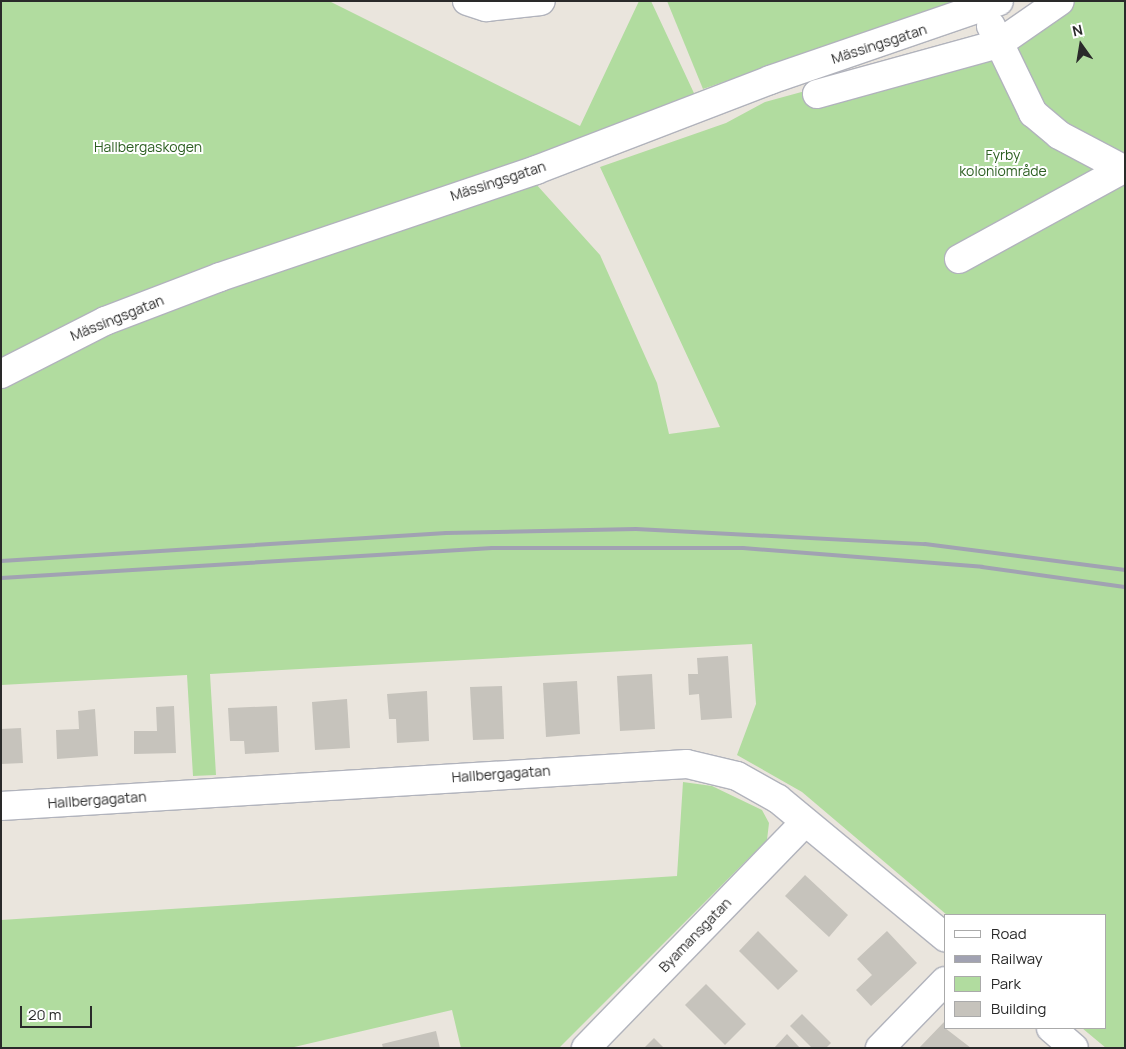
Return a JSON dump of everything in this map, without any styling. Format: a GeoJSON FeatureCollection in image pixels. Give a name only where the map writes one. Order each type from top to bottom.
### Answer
{"type":"FeatureCollection","features":[{"type":"Feature","properties":{"kind":"street"},"geometry":{"type":"LineString","coordinates":[[467,1],[486,7],[541,1]]}},
{"type":"Feature","properties":{"kind":"street"},"geometry":{"type":"LineString","coordinates":[[817,94],[998,44],[1060,1]]}},
{"type":"Feature","properties":{"kind":"street"},"geometry":{"type":"LineString","coordinates":[[994,4],[998,44],[1033,113],[1059,135],[1124,169]]}},
{"type":"Feature","properties":{"kind":"street","name":"Mässingsgatan"},"geometry":{"type":"LineString","coordinates":[[1,374],[105,321],[220,277],[536,170],[770,80],[994,4]]}},
{"type":"Feature","properties":{"kind":"street"},"geometry":{"type":"LineString","coordinates":[[959,259],[1124,169]]}},
{"type":"Feature","properties":{"kind":"street","name":"Hallbergagatan"},"geometry":{"type":"LineString","coordinates":[[1,806],[687,764],[756,785],[944,936]]}},
{"type":"Feature","properties":{"kind":"street","name":"Byamansgatan"},"geometry":{"type":"LineString","coordinates":[[586,1048],[804,823]]}},
{"type":"Feature","properties":{"kind":"street"},"geometry":{"type":"LineString","coordinates":[[880,1048],[944,982]]}},
{"type":"Feature","properties":{"kind":"street"},"geometry":{"type":"LineString","coordinates":[[1052,1029],[1074,1048]]}},
{"type":"Feature","properties":{"kind":"green space"},"geometry":{"type":"Polygon","coordinates":[[[1,1],[329,1],[580,126],[639,1],[651,1],[700,106],[526,173],[600,255],[657,383],[669,434],[720,427],[600,167],[726,123],[765,102],[995,39],[1051,1],[1125,1],[1125,1048],[1106,1048],[1083,1029],[1106,1029],[1106,914],[946,914],[802,792],[737,755],[756,704],[752,644],[210,674],[216,775],[193,776],[187,675],[1,685],[1,1]]]}},
{"type":"Feature","properties":{"kind":"green space"},"geometry":{"type":"Polygon","coordinates":[[[667,1],[963,1],[703,89],[667,1]]]}},
{"type":"Feature","properties":{"kind":"green space"},"geometry":{"type":"Polygon","coordinates":[[[683,782],[712,786],[762,810],[769,823],[767,840],[559,1048],[461,1048],[452,1010],[290,1048],[1,1048],[1,920],[677,876],[683,782]]]}},
{"type":"Feature","properties":{"kind":"building"},"geometry":{"type":"Polygon","coordinates":[[[728,656],[732,718],[701,720],[699,694],[689,695],[688,674],[698,674],[697,658],[728,656]]]}},
{"type":"Feature","properties":{"kind":"building"},"geometry":{"type":"Polygon","coordinates":[[[652,674],[655,729],[620,731],[617,676],[652,674]]]}},
{"type":"Feature","properties":{"kind":"building"},"geometry":{"type":"Polygon","coordinates":[[[577,681],[580,734],[546,737],[543,683],[577,681]]]}},
{"type":"Feature","properties":{"kind":"building"},"geometry":{"type":"Polygon","coordinates":[[[502,686],[504,739],[473,740],[470,687],[502,686]]]}},
{"type":"Feature","properties":{"kind":"building"},"geometry":{"type":"Polygon","coordinates":[[[427,691],[429,741],[397,743],[396,719],[389,719],[387,694],[427,691]]]}},
{"type":"Feature","properties":{"kind":"building"},"geometry":{"type":"Polygon","coordinates":[[[347,699],[350,748],[315,750],[312,702],[347,699]]]}},
{"type":"Feature","properties":{"kind":"building"},"geometry":{"type":"Polygon","coordinates":[[[174,706],[176,753],[134,754],[134,731],[157,731],[156,707],[174,706]]]}},
{"type":"Feature","properties":{"kind":"building"},"geometry":{"type":"Polygon","coordinates":[[[277,706],[279,752],[245,754],[244,741],[230,741],[228,708],[277,706]]]}},
{"type":"Feature","properties":{"kind":"building"},"geometry":{"type":"Polygon","coordinates":[[[95,709],[98,756],[57,759],[56,730],[79,729],[78,711],[95,709]]]}},
{"type":"Feature","properties":{"kind":"building"},"geometry":{"type":"Polygon","coordinates":[[[21,728],[23,763],[1,764],[1,729],[21,728]]]}},
{"type":"Feature","properties":{"kind":"building"},"geometry":{"type":"Polygon","coordinates":[[[805,875],[848,915],[829,937],[785,896],[805,875]]]}},
{"type":"Feature","properties":{"kind":"building"},"geometry":{"type":"Polygon","coordinates":[[[758,931],[798,971],[778,990],[739,951],[758,931]]]}},
{"type":"Feature","properties":{"kind":"building"},"geometry":{"type":"Polygon","coordinates":[[[887,931],[917,963],[871,1006],[856,990],[872,975],[857,959],[887,931]]]}},
{"type":"Feature","properties":{"kind":"building"},"geometry":{"type":"Polygon","coordinates":[[[706,984],[746,1024],[725,1045],[685,1005],[706,984]]]}},
{"type":"Feature","properties":{"kind":"building"},"geometry":{"type":"Polygon","coordinates":[[[802,1014],[831,1043],[826,1048],[812,1048],[790,1026],[802,1014]]]}},
{"type":"Feature","properties":{"kind":"building"},"geometry":{"type":"Polygon","coordinates":[[[944,1022],[944,1029],[971,1048],[919,1048],[944,1022]]]}},
{"type":"Feature","properties":{"kind":"building"},"geometry":{"type":"Polygon","coordinates":[[[436,1031],[440,1048],[383,1048],[382,1044],[436,1031]]]}},
{"type":"Feature","properties":{"kind":"building"},"geometry":{"type":"Polygon","coordinates":[[[787,1034],[800,1048],[774,1048],[787,1034]]]}},
{"type":"Feature","properties":{"kind":"building"},"geometry":{"type":"Polygon","coordinates":[[[654,1038],[664,1048],[644,1048],[654,1038]]]}},
{"type":"Feature","properties":{"kind":"railway"},"geometry":{"type":"LineString","coordinates":[[1,561],[446,533],[636,529],[925,544],[1125,570]]}},
{"type":"Feature","properties":{"kind":"railway"},"geometry":{"type":"LineString","coordinates":[[1,578],[492,548],[743,548],[982,567],[1125,587]]}},
{"type":"Feature","properties":{"kind":"park label","name":"Hallbergaskogen"},"geometry":{"type":"Point","coordinates":[148,147]}},
{"type":"Feature","properties":{"kind":"park label","name":"Fyrby koloniområde"},"geometry":{"type":"Point","coordinates":[1003,164]}}]}
